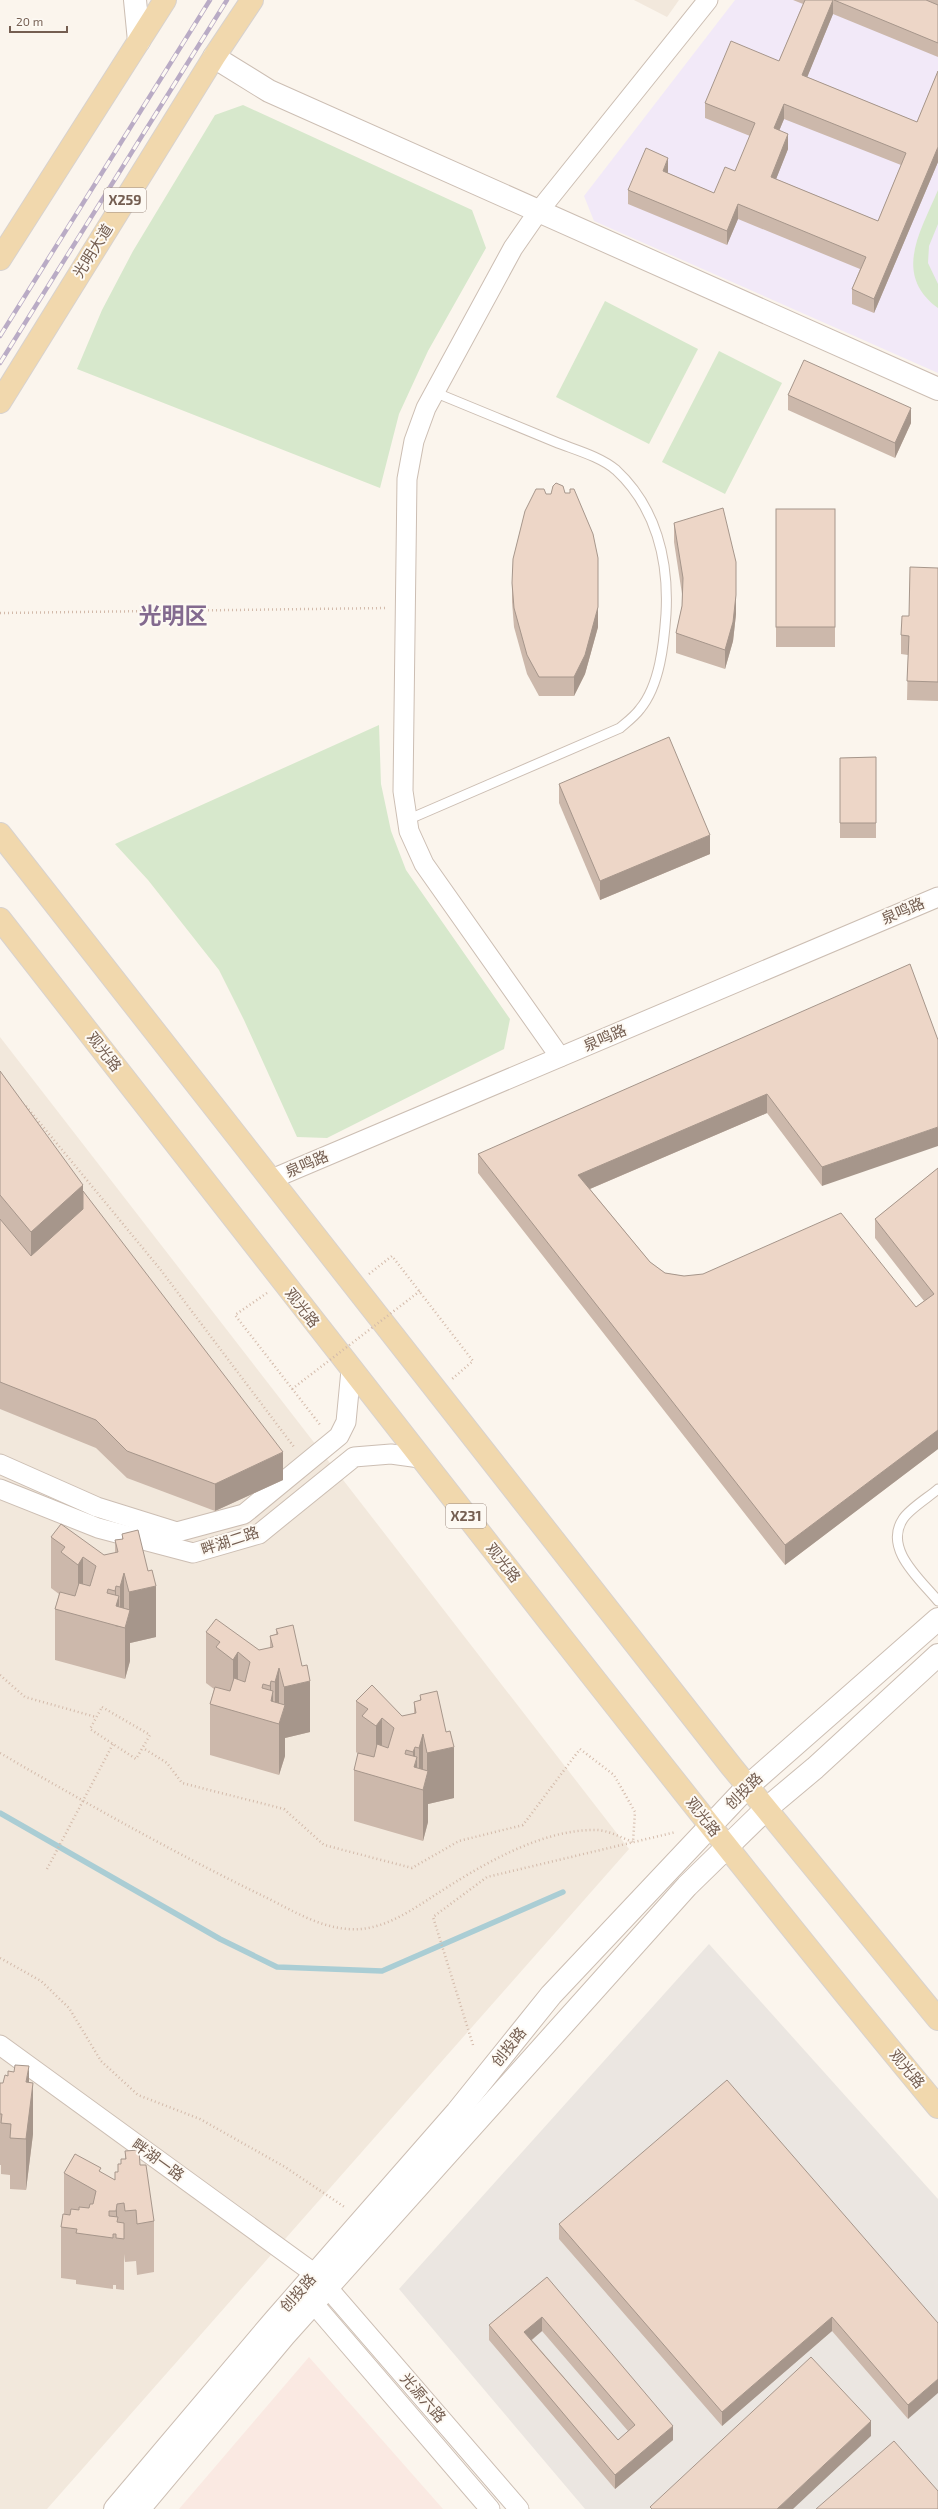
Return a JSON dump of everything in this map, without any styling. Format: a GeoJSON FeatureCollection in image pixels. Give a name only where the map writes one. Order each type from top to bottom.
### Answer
{"type":"FeatureCollection","features":[{"type":"Feature","properties":{"kind":"main road"},"geometry":{"type":"LineString","coordinates":[[0,259],[165,0]]}},
{"type":"Feature","properties":{"kind":"main road","name":"光明大道"},"geometry":{"type":"LineString","coordinates":[[0,402],[214,57],[252,0]]}},
{"type":"Feature","properties":{"kind":"main road"},"geometry":{"type":"LineString","coordinates":[[0,834],[748,1786],[938,2019]]}},
{"type":"Feature","properties":{"kind":"main road","name":"观光路"},"geometry":{"type":"LineString","coordinates":[[0,919],[282,1282],[709,1825],[839,1988],[938,2107]]}},
{"type":"Feature","properties":{"kind":"street"},"geometry":{"type":"LineString","coordinates":[[135,0],[139,41]]}},
{"type":"Feature","properties":{"kind":"street"},"geometry":{"type":"LineString","coordinates":[[560,1057],[424,864],[409,830],[403,791],[404,608],[407,479],[414,441],[426,408],[513,248],[538,212],[708,0]]}},
{"type":"Feature","properties":{"kind":"street"},"geometry":{"type":"LineString","coordinates":[[214,57],[269,91],[938,389]]}},
{"type":"Feature","properties":{"kind":"street","name":"泉鸣路"},"geometry":{"type":"LineString","coordinates":[[272,1179],[938,896]]}},
{"type":"Feature","properties":{"kind":"street","name":"畔湖二路"},"geometry":{"type":"LineString","coordinates":[[0,1464],[97,1507],[177,1532],[244,1514],[339,1436],[346,1422],[351,1370]]}},
{"type":"Feature","properties":{"kind":"street","name":"畔湖二路"},"geometry":{"type":"LineString","coordinates":[[0,1489],[98,1528],[193,1552],[259,1534],[354,1457],[391,1454],[420,1458]]}},
{"type":"Feature","properties":{"kind":"street","name":"创投路"},"geometry":{"type":"LineString","coordinates":[[139,2509],[318,2288],[363,2220],[457,2112],[551,1995],[709,1825],[748,1786],[938,1619]]}},
{"type":"Feature","properties":{"kind":"street","name":"创投路"},"geometry":{"type":"LineString","coordinates":[[115,2509],[726,1846],[766,1808],[815,1768],[938,1655]]}},
{"type":"Feature","properties":{"kind":"street","name":"畔湖一路"},"geometry":{"type":"LineString","coordinates":[[0,2045],[318,2288]]}},
{"type":"Feature","properties":{"kind":"street","name":"光源六路"},"geometry":{"type":"LineString","coordinates":[[318,2288],[490,2509]]}},
{"type":"Feature","properties":{"kind":"street","name":"光源六路"},"geometry":{"type":"LineString","coordinates":[[318,2288],[519,2509]]}},
{"type":"Feature","properties":{"kind":"lane"},"geometry":{"type":"LineString","coordinates":[[407,820],[620,728],[640,709],[650,692],[658,668],[665,630],[667,596],[664,564],[656,530],[641,499],[615,469],[588,455],[434,392]]}},
{"type":"Feature","properties":{"kind":"lane"},"geometry":{"type":"LineString","coordinates":[[938,1489],[903,1519],[897,1538],[902,1557],[938,1601]]}},
{"type":"Feature","properties":{"kind":"path"},"geometry":{"type":"LineString","coordinates":[[0,613],[404,608]]}},
{"type":"Feature","properties":{"kind":"path"},"geometry":{"type":"LineString","coordinates":[[25,1105],[160,1269],[294,1447],[288,1452]]}},
{"type":"Feature","properties":{"kind":"path"},"geometry":{"type":"LineString","coordinates":[[355,1285],[392,1256],[473,1361],[438,1391]]}},
{"type":"Feature","properties":{"kind":"path"},"geometry":{"type":"LineString","coordinates":[[282,1282],[235,1315],[324,1430]]}},
{"type":"Feature","properties":{"kind":"path"},"geometry":{"type":"LineString","coordinates":[[292,1389],[420,1292]]}},
{"type":"Feature","properties":{"kind":"path"},"geometry":{"type":"LineString","coordinates":[[0,1675],[25,1697],[96,1717]]}},
{"type":"Feature","properties":{"kind":"path"},"geometry":{"type":"LineString","coordinates":[[102,1707],[150,1735],[136,1759],[113,1744],[90,1729],[102,1707]]}},
{"type":"Feature","properties":{"kind":"path"},"geometry":{"type":"LineString","coordinates":[[47,1870],[113,1744]]}},
{"type":"Feature","properties":{"kind":"path"},"geometry":{"type":"LineString","coordinates":[[143,1748],[167,1762],[182,1783],[284,1810],[324,1845],[412,1868],[459,1841],[523,1825],[580,1749],[614,1775],[635,1812],[633,1842]]}},
{"type":"Feature","properties":{"kind":"path"},"geometry":{"type":"LineString","coordinates":[[0,1753],[105,1813],[219,1874],[316,1922],[348,1929],[380,1926],[419,1905],[472,1871],[534,1842],[575,1832],[598,1830],[633,1842]]}},
{"type":"Feature","properties":{"kind":"path"},"geometry":{"type":"LineString","coordinates":[[473,2045],[433,1917],[487,1877],[679,1832]]}},
{"type":"Feature","properties":{"kind":"path"},"geometry":{"type":"LineString","coordinates":[[0,1958],[41,1981],[69,2008],[101,2061],[138,2095],[200,2119],[285,2167],[363,2220]]}},
{"type":"Feature","properties":{"kind":"shaded area"},"geometry":{"type":"Polygon","coordinates":[[[634,0],[679,0],[667,17],[634,0]]]}},
{"type":"Feature","properties":{"kind":"shaded area"},"geometry":{"type":"Polygon","coordinates":[[[735,0],[938,0],[938,373],[594,221],[584,196],[735,0]]]}},
{"type":"Feature","properties":{"kind":"shaded area"},"geometry":{"type":"Polygon","coordinates":[[[0,1037],[629,1849],[47,2509],[0,2509],[0,1037]]]}},
{"type":"Feature","properties":{"kind":"shaded area"},"geometry":{"type":"Polygon","coordinates":[[[709,1944],[938,2199],[938,2509],[585,2509],[399,2289],[709,1944]]]}},
{"type":"Feature","properties":{"kind":"shaded area"},"geometry":{"type":"Polygon","coordinates":[[[309,2357],[443,2509],[179,2509],[309,2357]]]}},
{"type":"Feature","properties":{"kind":"green space"},"geometry":{"type":"Polygon","coordinates":[[[243,105],[472,210],[486,248],[428,351],[399,414],[380,488],[77,369],[102,310],[133,251],[215,115],[243,105]]]}},
{"type":"Feature","properties":{"kind":"green space"},"geometry":{"type":"Polygon","coordinates":[[[938,190],[938,224],[929,246],[928,263],[938,284],[938,308],[924,295],[916,281],[913,267],[914,252],[918,236],[938,190]]]}},
{"type":"Feature","properties":{"kind":"green space"},"geometry":{"type":"Polygon","coordinates":[[[605,301],[698,349],[649,444],[556,397],[605,301]]]}},
{"type":"Feature","properties":{"kind":"green space"},"geometry":{"type":"Polygon","coordinates":[[[719,351],[782,383],[725,494],[662,462],[719,351]]]}},
{"type":"Feature","properties":{"kind":"green space"},"geometry":{"type":"Polygon","coordinates":[[[379,725],[381,784],[391,831],[406,870],[510,1019],[504,1049],[327,1138],[297,1137],[244,1020],[219,970],[148,880],[115,844],[379,725]]]}},
{"type":"Feature","properties":{"kind":"building"},"geometry":{"type":"Polygon","coordinates":[[[805,0],[833,0],[802,75],[917,122],[938,71],[938,147],[874,299],[852,289],[866,257],[738,204],[727,231],[628,190],[646,148],[668,158],[663,171],[714,193],[725,167],[735,171],[755,123],[705,103],[731,41],[779,61],[805,0]],[[784,104],[774,128],[788,134],[771,177],[878,221],[906,153],[784,104]]]}},
{"type":"Feature","properties":{"kind":"building"},"geometry":{"type":"Polygon","coordinates":[[[834,0],[926,0],[938,5],[938,43],[834,0]]]}},
{"type":"Feature","properties":{"kind":"building"},"geometry":{"type":"Polygon","coordinates":[[[804,360],[911,408],[895,443],[788,395],[804,360]]]}},
{"type":"Feature","properties":{"kind":"building"},"geometry":{"type":"Polygon","coordinates":[[[556,483],[563,486],[565,493],[570,493],[570,489],[574,489],[593,534],[598,558],[598,607],[585,655],[574,677],[539,677],[527,655],[514,608],[512,583],[513,559],[525,511],[536,489],[544,489],[546,494],[551,494],[553,486],[556,483]]]}},
{"type":"Feature","properties":{"kind":"building"},"geometry":{"type":"Polygon","coordinates":[[[723,508],[736,562],[736,595],[733,622],[725,650],[676,633],[682,606],[683,578],[674,523],[723,508]]]}},
{"type":"Feature","properties":{"kind":"building"},"geometry":{"type":"Polygon","coordinates":[[[776,509],[835,509],[835,627],[776,627],[776,509]]]}},
{"type":"Feature","properties":{"kind":"building"},"geometry":{"type":"Polygon","coordinates":[[[910,567],[938,568],[938,682],[907,681],[909,636],[901,635],[902,616],[909,616],[910,567]]]}},
{"type":"Feature","properties":{"kind":"building"},"geometry":{"type":"Polygon","coordinates":[[[669,737],[710,835],[600,881],[559,784],[669,737]]]}},
{"type":"Feature","properties":{"kind":"building"},"geometry":{"type":"Polygon","coordinates":[[[876,757],[876,823],[840,823],[840,758],[876,757]]]}},
{"type":"Feature","properties":{"kind":"building"},"geometry":{"type":"Polygon","coordinates":[[[910,964],[938,1040],[938,1127],[822,1167],[767,1094],[578,1175],[650,1262],[665,1273],[684,1276],[703,1274],[841,1213],[916,1307],[934,1294],[875,1219],[938,1168],[938,1430],[785,1545],[478,1154],[910,964]]]}},
{"type":"Feature","properties":{"kind":"building"},"geometry":{"type":"Polygon","coordinates":[[[0,1071],[83,1185],[31,1232],[0,1195],[0,1071]]]}},
{"type":"Feature","properties":{"kind":"building"},"geometry":{"type":"Polygon","coordinates":[[[83,1191],[283,1452],[215,1484],[127,1451],[96,1420],[0,1382],[0,1219],[31,1256],[83,1209],[83,1191]]]}},
{"type":"Feature","properties":{"kind":"building"},"geometry":{"type":"Polygon","coordinates":[[[61,1524],[104,1555],[118,1552],[115,1540],[123,1539],[122,1534],[138,1530],[148,1571],[152,1570],[156,1586],[129,1592],[124,1573],[120,1587],[116,1586],[115,1591],[108,1589],[107,1593],[119,1596],[116,1606],[130,1610],[125,1628],[55,1609],[60,1592],[75,1596],[79,1583],[90,1586],[96,1566],[83,1557],[78,1565],[61,1552],[65,1547],[51,1537],[61,1524]]]}},
{"type":"Feature","properties":{"kind":"building"},"geometry":{"type":"Polygon","coordinates":[[[216,1619],[259,1650],[273,1647],[270,1636],[278,1634],[276,1629],[293,1625],[302,1666],[307,1665],[310,1681],[284,1687],[279,1668],[275,1682],[271,1681],[270,1686],[263,1684],[262,1688],[273,1691],[271,1701],[285,1705],[279,1724],[210,1704],[215,1687],[230,1691],[234,1678],[245,1682],[250,1662],[238,1652],[233,1660],[216,1647],[220,1642],[206,1632],[216,1619]]]}},
{"type":"Feature","properties":{"kind":"building"},"geometry":{"type":"Polygon","coordinates":[[[372,1685],[402,1716],[416,1713],[414,1702],[421,1700],[420,1695],[437,1691],[446,1732],[450,1731],[454,1747],[427,1753],[423,1734],[419,1748],[415,1747],[413,1752],[406,1750],[405,1754],[417,1757],[414,1767],[428,1771],[423,1790],[354,1770],[358,1753],[374,1757],[377,1744],[388,1748],[394,1728],[382,1718],[376,1726],[362,1716],[368,1709],[356,1701],[372,1685]]]}},
{"type":"Feature","properties":{"kind":"building"},"geometry":{"type":"Polygon","coordinates":[[[15,2065],[29,2066],[26,2082],[33,2083],[26,2139],[10,2138],[11,2124],[1,2123],[2,2114],[0,2114],[0,2083],[3,2083],[5,2075],[8,2076],[8,2071],[14,2072],[15,2065]]]}},
{"type":"Feature","properties":{"kind":"building"},"geometry":{"type":"Polygon","coordinates":[[[727,2080],[938,2323],[938,2379],[908,2405],[832,2317],[722,2412],[559,2224],[727,2080]]]}},
{"type":"Feature","properties":{"kind":"building"},"geometry":{"type":"Polygon","coordinates":[[[139,2150],[140,2165],[146,2165],[154,2221],[137,2224],[136,2210],[125,2211],[124,2203],[117,2204],[116,2211],[109,2211],[109,2216],[118,2217],[117,2222],[124,2223],[124,2239],[116,2238],[116,2234],[113,2234],[113,2238],[76,2233],[77,2229],[61,2227],[63,2214],[70,2215],[71,2209],[79,2210],[79,2207],[89,2208],[90,2204],[93,2204],[96,2191],[64,2173],[75,2154],[101,2168],[99,2171],[115,2180],[115,2172],[118,2172],[118,2164],[121,2164],[121,2159],[126,2159],[125,2151],[139,2150]]]}},
{"type":"Feature","properties":{"kind":"building"},"geometry":{"type":"Polygon","coordinates":[[[547,2277],[673,2426],[615,2475],[489,2325],[547,2277]],[[542,2317],[524,2332],[618,2440],[635,2425],[542,2317]]]}},
{"type":"Feature","properties":{"kind":"building"},"geometry":{"type":"Polygon","coordinates":[[[811,2357],[871,2421],[777,2509],[652,2509],[650,2507],[811,2357]]]}},
{"type":"Feature","properties":{"kind":"building"},"geometry":{"type":"Polygon","coordinates":[[[894,2441],[938,2491],[938,2509],[816,2509],[894,2441]]]}},
{"type":"Feature","properties":{"kind":"waterway"},"geometry":{"type":"LineString","coordinates":[[0,1813],[220,1939],[277,1967],[382,1971],[563,1892]]}},
{"type":"Feature","properties":{"kind":"railway"},"geometry":{"type":"LineString","coordinates":[[0,336],[210,0]]}},
{"type":"Feature","properties":{"kind":"railway"},"geometry":{"type":"LineString","coordinates":[[0,363],[227,0]]}},
{"type":"Feature","properties":{"kind":"district","name":"光明区"},"geometry":{"type":"Point","coordinates":[173,616]}}]}
